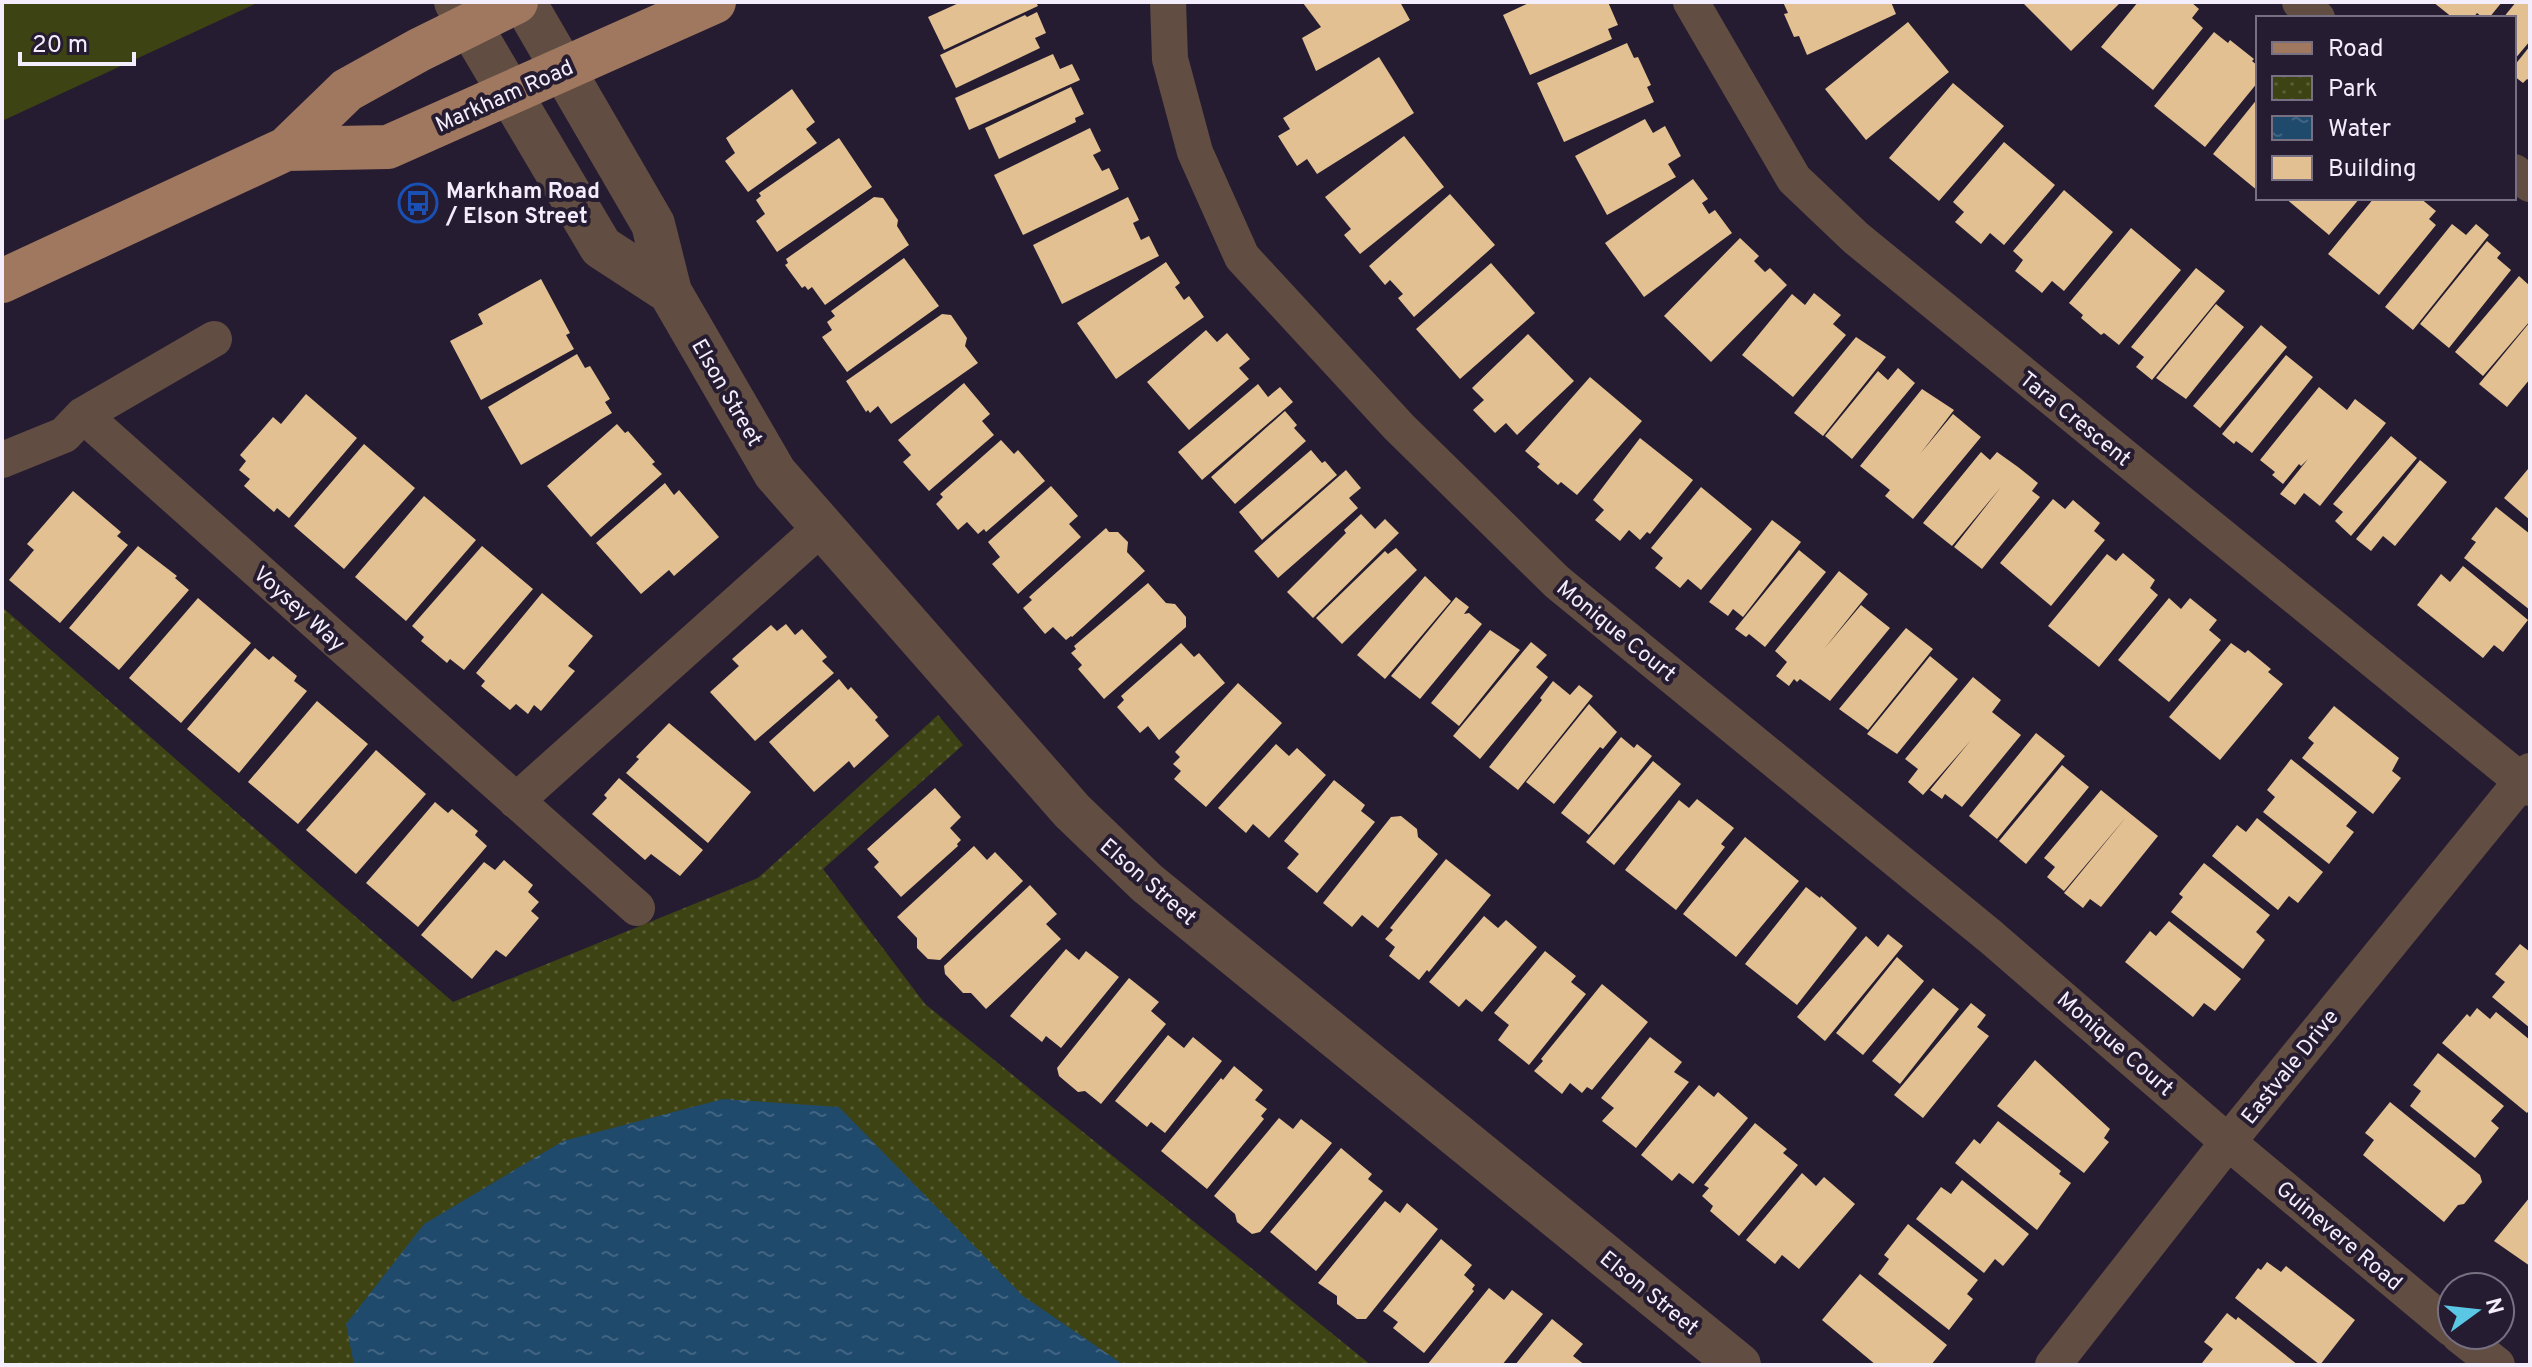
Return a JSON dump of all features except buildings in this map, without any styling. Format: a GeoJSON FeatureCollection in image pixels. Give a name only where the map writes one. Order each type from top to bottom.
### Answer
{"type":"FeatureCollection","features":[{"type":"Feature","properties":{"kind":"main road","name":"Markham Road"},"geometry":{"type":"LineString","coordinates":[[2,281],[286,149],[347,90],[462,14],[516,2]]}},
{"type":"Feature","properties":{"kind":"main road","name":"Markham Road"},"geometry":{"type":"LineString","coordinates":[[286,149],[388,147],[452,117],[511,95],[714,2]]}},
{"type":"Feature","properties":{"kind":"street","name":"Elson Street"},"geometry":{"type":"LineString","coordinates":[[524,2],[653,224],[670,292],[775,473],[1072,811],[1147,883],[1739,1365]]}},
{"type":"Feature","properties":{"kind":"street","name":"Monique Court"},"geometry":{"type":"LineString","coordinates":[[1168,2],[1170,59],[1195,152],[1242,257],[1307,329],[1399,427],[1557,582],[1978,927],[2228,1142]]}},
{"type":"Feature","properties":{"kind":"street","name":"Tara Crescent"},"geometry":{"type":"LineString","coordinates":[[1691,2],[1794,179],[1856,238],[2527,780]]}},
{"type":"Feature","properties":{"kind":"street"},"geometry":{"type":"LineString","coordinates":[[2300,2],[2315,16]]}},
{"type":"Feature","properties":{"kind":"street","name":"Elson Street"},"geometry":{"type":"LineString","coordinates":[[462,14],[601,247],[670,292]]}},
{"type":"Feature","properties":{"kind":"street"},"geometry":{"type":"LineString","coordinates":[[2,460],[64,435],[83,415],[214,339]]}},
{"type":"Feature","properties":{"kind":"street","name":"Voysey Way"},"geometry":{"type":"LineString","coordinates":[[83,415],[637,908]]}},
{"type":"Feature","properties":{"kind":"street"},"geometry":{"type":"LineString","coordinates":[[516,801],[822,527]]}},
{"type":"Feature","properties":{"kind":"street","name":"Eastvale Drive"},"geometry":{"type":"LineString","coordinates":[[2053,1365],[2228,1142],[2527,780]]}},
{"type":"Feature","properties":{"kind":"street","name":"Guinevere Road"},"geometry":{"type":"LineString","coordinates":[[2228,1142],[2436,1316]]}},
{"type":"Feature","properties":{"kind":"street"},"geometry":{"type":"LineString","coordinates":[[2479,1351],[2497,1365]]}},
{"type":"Feature","properties":{"kind":"green space"},"geometry":{"type":"Polygon","coordinates":[[[2,2],[259,2],[2,121],[2,2]]]}},
{"type":"Feature","properties":{"kind":"green space"},"geometry":{"type":"Polygon","coordinates":[[[2,607],[453,1002],[758,878],[938,715],[963,745],[823,869],[925,1004],[1371,1365],[2,1365],[2,607]]]}},
{"type":"Feature","properties":{"kind":"water"},"geometry":{"type":"Polygon","coordinates":[[[723,1099],[839,1107],[1023,1296],[1124,1365],[354,1365],[346,1324],[424,1224],[563,1141],[723,1099]]]}},
{"type":"Feature","properties":{"kind":"place","name":"Markham Road / Elson Street"},"geometry":{"type":"Point","coordinates":[418,203]}}]}
